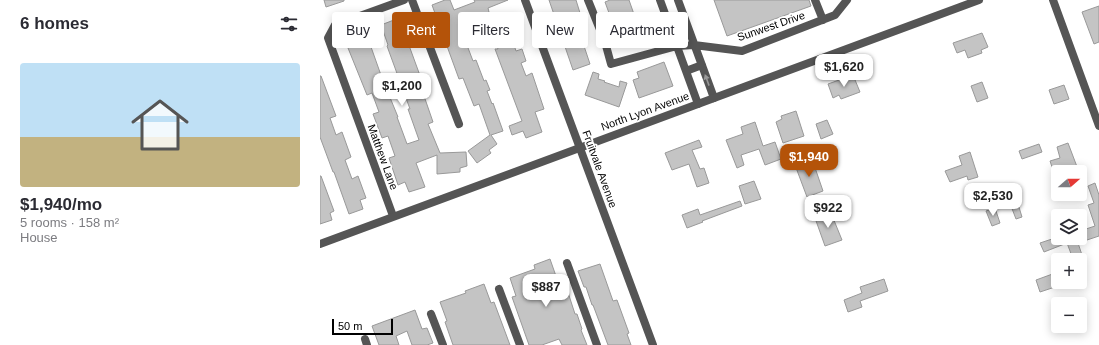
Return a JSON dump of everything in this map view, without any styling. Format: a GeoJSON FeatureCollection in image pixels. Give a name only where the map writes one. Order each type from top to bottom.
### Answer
{"type":"FeatureCollection","features":[{"type":"Feature","properties":{"kind":"street","name":"Matthew Lane"},"geometry":{"type":"LineString","coordinates":[[393,216],[328,38],[335,25],[404,0]]}},
{"type":"Feature","properties":{"kind":"street"},"geometry":{"type":"LineString","coordinates":[[412,0],[459,124]]}},
{"type":"Feature","properties":{"kind":"street","name":"Fruitvale Avenue"},"geometry":{"type":"LineString","coordinates":[[525,0],[653,345]]}},
{"type":"Feature","properties":{"kind":"street","name":"Sunwest Drive"},"geometry":{"type":"LineString","coordinates":[[588,0],[596,20]]}},
{"type":"Feature","properties":{"kind":"street"},"geometry":{"type":"LineString","coordinates":[[660,0],[664,12]]}},
{"type":"Feature","properties":{"kind":"street"},"geometry":{"type":"LineString","coordinates":[[678,0],[714,98]]}},
{"type":"Feature","properties":{"kind":"street"},"geometry":{"type":"LineString","coordinates":[[816,0],[823,20]]}},
{"type":"Feature","properties":{"kind":"street","name":"Sunwest Drive"},"geometry":{"type":"LineString","coordinates":[[688,45],[694,44],[742,51],[835,15],[847,0]]}},
{"type":"Feature","properties":{"kind":"street","name":"North Lyon Avenue"},"geometry":{"type":"LineString","coordinates":[[320,244],[979,0]]}},
{"type":"Feature","properties":{"kind":"street"},"geometry":{"type":"LineString","coordinates":[[1053,0],[1099,126]]}},
{"type":"Feature","properties":{"kind":"street","name":"Sunwest Drive"},"geometry":{"type":"LineString","coordinates":[[607,48],[612,64],[670,48]]}},
{"type":"Feature","properties":{"kind":"street"},"geometry":{"type":"LineString","coordinates":[[678,48],[698,104]]}},
{"type":"Feature","properties":{"kind":"street"},"geometry":{"type":"LineString","coordinates":[[686,71],[702,65]]}},
{"type":"Feature","properties":{"kind":"street"},"geometry":{"type":"LineString","coordinates":[[567,263],[597,345]]}},
{"type":"Feature","properties":{"kind":"street"},"geometry":{"type":"LineString","coordinates":[[499,289],[520,345]]}},
{"type":"Feature","properties":{"kind":"street"},"geometry":{"type":"LineString","coordinates":[[431,314],[443,345]]}},
{"type":"Feature","properties":{"kind":"building"},"geometry":{"type":"Polygon","coordinates":[[[324,0],[344,0],[344,1],[326,7],[324,0]]]}},
{"type":"Feature","properties":{"kind":"building"},"geometry":{"type":"Polygon","coordinates":[[[445,0],[450,0],[454,10],[475,2],[474,0],[508,0],[488,8],[489,12],[458,12],[458,48],[468,48],[473,61],[476,60],[484,81],[486,80],[490,90],[487,91],[503,131],[491,135],[497,144],[489,150],[491,153],[477,163],[468,151],[490,135],[479,104],[474,106],[463,78],[459,79],[448,48],[450,48],[450,12],[435,12],[432,5],[445,0]]]}},
{"type":"Feature","properties":{"kind":"building"},"geometry":{"type":"Polygon","coordinates":[[[549,0],[576,0],[580,12],[553,12],[549,0]]]}},
{"type":"Feature","properties":{"kind":"building"},"geometry":{"type":"Polygon","coordinates":[[[610,0],[629,0],[633,12],[609,12],[605,2],[610,0]]]}},
{"type":"Feature","properties":{"kind":"building"},"geometry":{"type":"Polygon","coordinates":[[[714,0],[809,0],[811,6],[727,36],[714,0]]]}},
{"type":"Feature","properties":{"kind":"building"},"geometry":{"type":"Polygon","coordinates":[[[1099,6],[1099,42],[1094,44],[1082,12],[1099,6]]]}},
{"type":"Feature","properties":{"kind":"building"},"geometry":{"type":"Polygon","coordinates":[[[392,21],[392,48],[410,48],[426,92],[423,93],[433,122],[428,124],[440,153],[466,152],[467,166],[460,168],[460,172],[437,174],[437,155],[416,163],[425,187],[409,192],[405,182],[398,185],[389,158],[395,156],[388,136],[382,138],[373,114],[379,112],[372,93],[367,95],[348,48],[371,48],[407,144],[419,140],[408,109],[410,109],[387,46],[388,45],[384,34],[384,24],[392,21]]]}},
{"type":"Feature","properties":{"kind":"building"},"geometry":{"type":"Polygon","coordinates":[[[982,33],[988,47],[981,50],[982,53],[968,58],[965,50],[957,53],[953,43],[982,33]]]}},
{"type":"Feature","properties":{"kind":"building"},"geometry":{"type":"Polygon","coordinates":[[[515,48],[516,51],[522,49],[526,61],[521,63],[526,76],[532,73],[544,109],[535,112],[542,132],[526,138],[523,131],[512,135],[509,126],[522,121],[495,49],[515,48]]]}},
{"type":"Feature","properties":{"kind":"building"},"geometry":{"type":"Polygon","coordinates":[[[565,48],[585,48],[590,64],[573,70],[565,48]]]}},
{"type":"Feature","properties":{"kind":"building"},"geometry":{"type":"Polygon","coordinates":[[[664,62],[673,86],[639,98],[633,80],[639,78],[637,72],[664,62]]]}},
{"type":"Feature","properties":{"kind":"building"},"geometry":{"type":"Polygon","coordinates":[[[593,72],[599,74],[598,79],[619,87],[620,81],[627,83],[619,107],[585,95],[593,72]]]}},
{"type":"Feature","properties":{"kind":"building"},"geometry":{"type":"Polygon","coordinates":[[[853,75],[860,92],[841,99],[839,95],[833,98],[828,84],[853,75]]]}},
{"type":"Feature","properties":{"kind":"building"},"geometry":{"type":"Polygon","coordinates":[[[320,76],[336,116],[330,118],[336,135],[342,132],[351,157],[345,160],[352,179],[358,176],[366,198],[360,200],[363,209],[349,214],[320,137],[320,76]]]}},
{"type":"Feature","properties":{"kind":"building"},"geometry":{"type":"Polygon","coordinates":[[[982,82],[988,98],[977,102],[971,86],[982,82]]]}},
{"type":"Feature","properties":{"kind":"building"},"geometry":{"type":"Polygon","coordinates":[[[1064,85],[1069,99],[1054,104],[1049,90],[1064,85]]]}},
{"type":"Feature","properties":{"kind":"building"},"geometry":{"type":"Polygon","coordinates":[[[796,111],[804,136],[783,143],[776,122],[782,119],[781,116],[796,111]]]}},
{"type":"Feature","properties":{"kind":"building"},"geometry":{"type":"Polygon","coordinates":[[[827,120],[833,134],[821,139],[816,124],[827,120]]]}},
{"type":"Feature","properties":{"kind":"building"},"geometry":{"type":"Polygon","coordinates":[[[755,122],[763,146],[775,142],[781,159],[765,165],[759,149],[741,155],[744,165],[737,168],[726,140],[743,134],[741,127],[755,122]]]}},
{"type":"Feature","properties":{"kind":"building"},"geometry":{"type":"Polygon","coordinates":[[[699,140],[702,147],[692,150],[700,169],[704,168],[709,183],[697,187],[689,164],[672,170],[665,153],[699,140]]]}},
{"type":"Feature","properties":{"kind":"building"},"geometry":{"type":"Polygon","coordinates":[[[1068,143],[1076,165],[1051,165],[1050,161],[1060,158],[1057,147],[1068,143]]]}},
{"type":"Feature","properties":{"kind":"building"},"geometry":{"type":"Polygon","coordinates":[[[1039,144],[1042,152],[1022,159],[1019,151],[1039,144]]]}},
{"type":"Feature","properties":{"kind":"building"},"geometry":{"type":"Polygon","coordinates":[[[970,152],[978,177],[968,180],[967,176],[950,182],[945,171],[962,165],[959,156],[970,152]]]}},
{"type":"Feature","properties":{"kind":"building"},"geometry":{"type":"Polygon","coordinates":[[[812,159],[823,191],[807,197],[795,165],[812,159]]]}},
{"type":"Feature","properties":{"kind":"building"},"geometry":{"type":"Polygon","coordinates":[[[320,176],[334,211],[330,213],[332,220],[320,224],[320,176]]]}},
{"type":"Feature","properties":{"kind":"building"},"geometry":{"type":"Polygon","coordinates":[[[754,181],[761,199],[745,204],[739,186],[754,181]]]}},
{"type":"Feature","properties":{"kind":"building"},"geometry":{"type":"Polygon","coordinates":[[[1095,183],[1099,195],[1099,236],[1087,240],[1087,229],[1095,226],[1088,205],[1094,203],[1088,186],[1095,183]]]}},
{"type":"Feature","properties":{"kind":"building"},"geometry":{"type":"Polygon","coordinates":[[[740,201],[742,206],[687,228],[682,215],[698,209],[700,215],[740,201]]]}},
{"type":"Feature","properties":{"kind":"building"},"geometry":{"type":"Polygon","coordinates":[[[1018,204],[1022,217],[1016,219],[1011,206],[1018,204]]]}},
{"type":"Feature","properties":{"kind":"building"},"geometry":{"type":"Polygon","coordinates":[[[995,208],[1000,223],[992,226],[986,211],[995,208]]]}},
{"type":"Feature","properties":{"kind":"building"},"geometry":{"type":"Polygon","coordinates":[[[831,213],[842,240],[825,246],[815,218],[831,213]]]}},
{"type":"Feature","properties":{"kind":"building"},"geometry":{"type":"Polygon","coordinates":[[[1051,239],[1051,245],[1062,245],[1044,252],[1040,243],[1051,239]]]}},
{"type":"Feature","properties":{"kind":"building"},"geometry":{"type":"Polygon","coordinates":[[[1068,245],[1079,245],[1081,253],[1071,253],[1068,245]]]}},
{"type":"Feature","properties":{"kind":"building"},"geometry":{"type":"Polygon","coordinates":[[[550,259],[557,279],[563,277],[587,345],[562,345],[559,339],[542,345],[529,345],[512,297],[516,296],[510,278],[535,269],[534,265],[550,259]]]}},
{"type":"Feature","properties":{"kind":"building"},"geometry":{"type":"Polygon","coordinates":[[[600,264],[613,301],[617,300],[629,333],[627,334],[631,345],[608,345],[586,287],[584,287],[578,271],[600,264]]]}},
{"type":"Feature","properties":{"kind":"building"},"geometry":{"type":"Polygon","coordinates":[[[1051,275],[1051,288],[1040,292],[1036,280],[1051,275]]]}},
{"type":"Feature","properties":{"kind":"building"},"geometry":{"type":"Polygon","coordinates":[[[884,279],[888,291],[860,301],[862,307],[848,312],[844,300],[862,293],[860,287],[884,279]]]}},
{"type":"Feature","properties":{"kind":"building"},"geometry":{"type":"Polygon","coordinates":[[[484,284],[491,303],[494,302],[510,345],[453,345],[445,322],[447,321],[440,302],[466,293],[465,291],[484,284]]]}},
{"type":"Feature","properties":{"kind":"building"},"geometry":{"type":"Polygon","coordinates":[[[415,310],[422,329],[427,328],[433,343],[427,345],[412,345],[407,331],[396,336],[399,345],[379,345],[372,326],[415,310]]]}}]}
